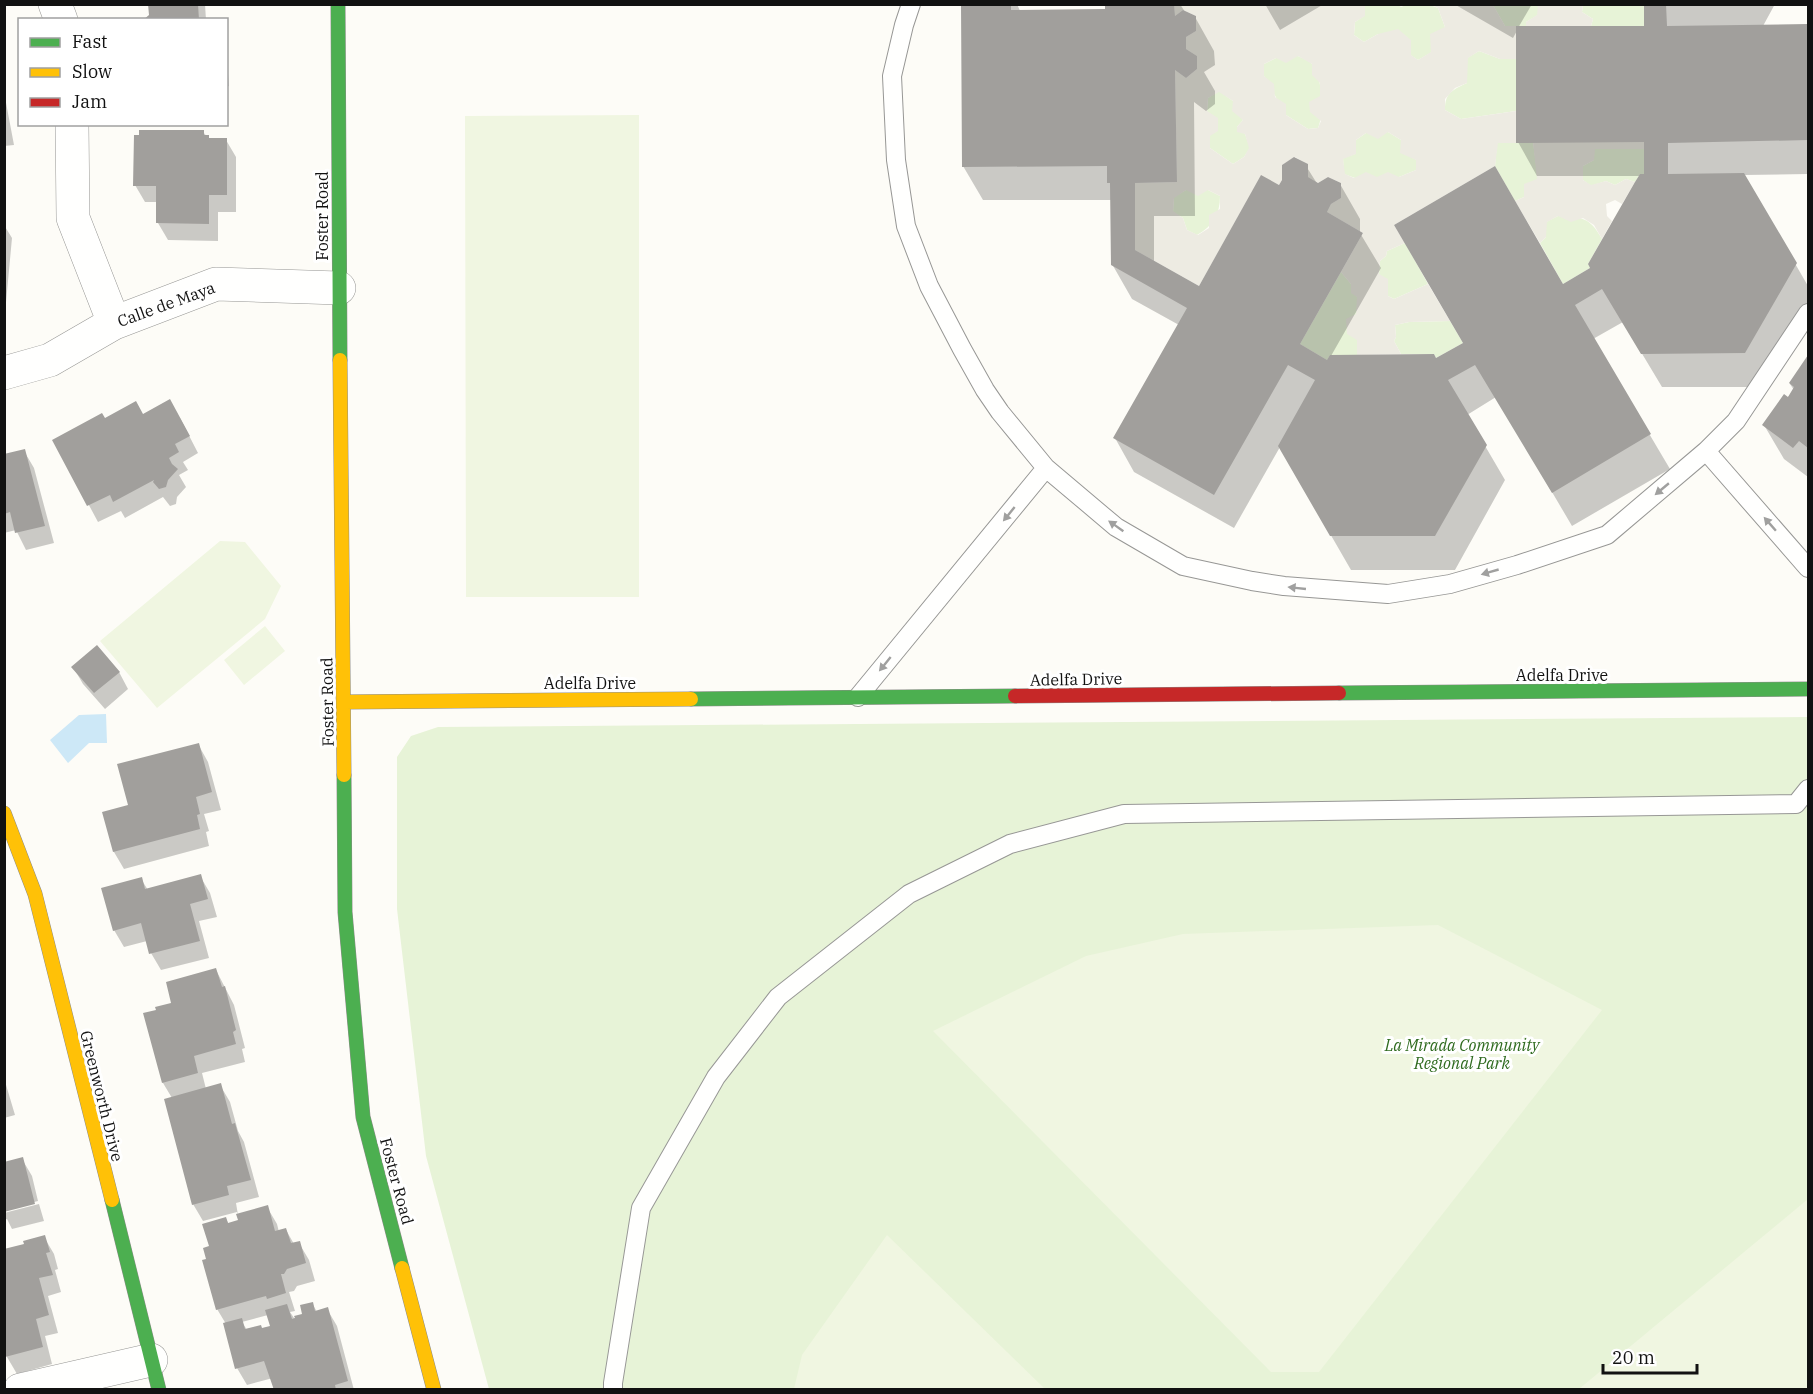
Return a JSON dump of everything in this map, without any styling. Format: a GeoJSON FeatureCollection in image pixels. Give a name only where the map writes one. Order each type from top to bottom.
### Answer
{"type":"FeatureCollection","features":[{"type":"Feature","properties":{"kind":"street","name":"Foster Road"},"geometry":{"type":"LineString","coordinates":[[338,4],[345,912],[363,1118],[434,1389]]}},
{"type":"Feature","properties":{"kind":"street"},"geometry":{"type":"LineString","coordinates":[[72,126],[73,218],[114,323]]}},
{"type":"Feature","properties":{"kind":"street","name":"Calle de Maya"},"geometry":{"type":"LineString","coordinates":[[4,373],[50,360],[114,323],[216,284],[339,288]]}},
{"type":"Feature","properties":{"kind":"street","name":"Adelfa Drive"},"geometry":{"type":"LineString","coordinates":[[344,702],[1809,689]]}},
{"type":"Feature","properties":{"kind":"street","name":"Greenworth Drive"},"geometry":{"type":"LineString","coordinates":[[4,813],[35,894],[155,1375]]}},
{"type":"Feature","properties":{"kind":"street"},"geometry":{"type":"LineString","coordinates":[[21,1389],[155,1375]]}},
{"type":"Feature","properties":{"kind":"lane"},"geometry":{"type":"LineString","coordinates":[[911,4],[892,76],[896,160],[906,226],[929,286],[962,349],[1000,412],[1046,468],[1116,527],[1183,566],[1284,586],[1388,594],[1450,584],[1517,565],[1607,535],[1706,451],[1736,421],[1809,313]]}},
{"type":"Feature","properties":{"kind":"lane"},"geometry":{"type":"LineString","coordinates":[[1706,451],[1809,568]]}},
{"type":"Feature","properties":{"kind":"lane"},"geometry":{"type":"LineString","coordinates":[[858,698],[1046,468]]}},
{"type":"Feature","properties":{"kind":"lane"},"geometry":{"type":"LineString","coordinates":[[613,1389],[641,1208],[716,1077],[778,997],[909,894],[1010,844],[1124,814],[1796,804],[1809,789]]}},
{"type":"Feature","properties":{"kind":"green space"},"geometry":{"type":"Polygon","coordinates":[[[1415,4],[1430,5],[1438,8],[1445,27],[1432,52],[1418,60],[1378,34],[1364,42],[1354,35],[1355,22],[1364,16],[1365,5],[1398,5],[1401,7],[1415,4]]]}},
{"type":"Feature","properties":{"kind":"green space"},"geometry":{"type":"Polygon","coordinates":[[[1493,5],[1538,5],[1538,15],[1526,22],[1526,26],[1505,26],[1493,5]]]}},
{"type":"Feature","properties":{"kind":"green space"},"geometry":{"type":"Polygon","coordinates":[[[1583,5],[1644,5],[1644,26],[1591,26],[1593,19],[1582,12],[1583,5]]]}},
{"type":"Feature","properties":{"kind":"green space"},"geometry":{"type":"Polygon","coordinates":[[[1479,51],[1500,59],[1516,59],[1516,111],[1461,119],[1445,110],[1446,100],[1450,93],[1467,83],[1467,58],[1479,51]]]}},
{"type":"Feature","properties":{"kind":"green space"},"geometry":{"type":"Polygon","coordinates":[[[1298,56],[1311,63],[1318,76],[1322,105],[1318,128],[1308,129],[1286,115],[1264,76],[1264,64],[1276,58],[1298,56]]]}},
{"type":"Feature","properties":{"kind":"green space"},"geometry":{"type":"Polygon","coordinates":[[[1219,91],[1233,101],[1243,120],[1237,127],[1245,134],[1250,148],[1244,157],[1233,164],[1210,148],[1208,98],[1219,91]]]}},
{"type":"Feature","properties":{"kind":"green space"},"geometry":{"type":"Polygon","coordinates":[[[639,115],[639,597],[466,597],[465,116],[639,115]]]}},
{"type":"Feature","properties":{"kind":"green space"},"geometry":{"type":"Polygon","coordinates":[[[1388,132],[1401,140],[1416,160],[1416,170],[1399,177],[1355,178],[1344,174],[1343,158],[1355,154],[1356,140],[1366,133],[1388,132]]]}},
{"type":"Feature","properties":{"kind":"green space"},"geometry":{"type":"Polygon","coordinates":[[[1497,142],[1533,142],[1538,179],[1524,197],[1515,201],[1495,166],[1497,142]]]}},
{"type":"Feature","properties":{"kind":"green space"},"geometry":{"type":"Polygon","coordinates":[[[1594,149],[1644,149],[1644,174],[1640,174],[1635,182],[1626,179],[1615,185],[1606,181],[1591,186],[1583,180],[1583,166],[1594,160],[1594,149]]]}},
{"type":"Feature","properties":{"kind":"green space"},"geometry":{"type":"Polygon","coordinates":[[[1186,190],[1208,190],[1220,196],[1219,208],[1214,219],[1197,235],[1187,230],[1183,218],[1173,212],[1174,197],[1186,190]]]}},
{"type":"Feature","properties":{"kind":"green space"},"geometry":{"type":"Polygon","coordinates":[[[1558,216],[1574,217],[1589,222],[1602,239],[1588,264],[1590,268],[1563,284],[1540,243],[1546,237],[1546,222],[1558,216]]]}},
{"type":"Feature","properties":{"kind":"green space"},"geometry":{"type":"Polygon","coordinates":[[[1405,243],[1428,284],[1394,299],[1388,296],[1379,274],[1380,261],[1386,256],[1387,251],[1405,243]]]}},
{"type":"Feature","properties":{"kind":"green space"},"geometry":{"type":"Polygon","coordinates":[[[1341,272],[1351,284],[1357,297],[1357,355],[1330,355],[1327,360],[1300,344],[1341,272]]]}},
{"type":"Feature","properties":{"kind":"green space"},"geometry":{"type":"Polygon","coordinates":[[[1450,321],[1463,343],[1436,358],[1434,354],[1401,354],[1394,341],[1395,325],[1409,322],[1450,321]]]}},
{"type":"Feature","properties":{"kind":"green space"},"geometry":{"type":"Polygon","coordinates":[[[220,541],[245,542],[281,586],[265,619],[157,708],[100,641],[220,541]]]}},
{"type":"Feature","properties":{"kind":"green space"},"geometry":{"type":"Polygon","coordinates":[[[265,626],[285,651],[244,685],[224,660],[265,626]]]}},
{"type":"Feature","properties":{"kind":"green space","name":"La Mirada Community Regional Park"},"geometry":{"type":"Polygon","coordinates":[[[1808,717],[1808,1389],[489,1389],[426,1156],[397,909],[397,757],[411,736],[438,727],[1808,717]]]}},
{"type":"Feature","properties":{"kind":"green space"},"geometry":{"type":"Polygon","coordinates":[[[1438,925],[1602,1010],[1319,1372],[1271,1372],[933,1031],[1086,956],[1183,934],[1438,925]]]}},
{"type":"Feature","properties":{"kind":"green space"},"geometry":{"type":"Polygon","coordinates":[[[1808,1199],[1808,1389],[1579,1389],[1808,1199]]]}},
{"type":"Feature","properties":{"kind":"green space"},"geometry":{"type":"Polygon","coordinates":[[[887,1235],[1045,1389],[794,1389],[802,1355],[887,1235]]]}},
{"type":"Feature","properties":{"kind":"shaded area"},"geometry":{"type":"Polygon","coordinates":[[[1174,5],[1365,5],[1365,16],[1355,22],[1354,35],[1364,42],[1378,34],[1398,29],[1411,40],[1411,55],[1418,60],[1431,52],[1430,34],[1445,27],[1438,8],[1432,5],[1493,5],[1505,26],[1516,26],[1516,59],[1500,59],[1479,51],[1468,58],[1467,83],[1455,88],[1445,99],[1445,110],[1461,119],[1516,111],[1516,143],[1498,143],[1495,166],[1394,225],[1405,243],[1387,251],[1386,256],[1380,261],[1379,274],[1388,279],[1388,296],[1394,299],[1428,284],[1450,321],[1409,322],[1395,325],[1394,341],[1401,354],[1357,355],[1357,340],[1347,334],[1346,319],[1356,314],[1357,297],[1351,293],[1351,284],[1341,272],[1363,233],[1327,212],[1331,204],[1341,198],[1341,183],[1328,177],[1318,183],[1308,177],[1307,164],[1295,157],[1282,165],[1282,180],[1279,185],[1261,176],[1199,286],[1135,250],[1135,183],[1177,182],[1175,70],[1186,78],[1197,69],[1197,56],[1186,49],[1186,37],[1196,31],[1196,16],[1183,10],[1175,16],[1174,5]],[[1298,56],[1286,63],[1276,58],[1264,64],[1264,76],[1274,84],[1275,97],[1286,104],[1286,115],[1308,129],[1318,128],[1321,121],[1310,112],[1309,102],[1320,96],[1320,83],[1312,75],[1312,64],[1298,56]],[[1219,92],[1208,98],[1207,111],[1218,118],[1218,131],[1210,136],[1210,148],[1233,164],[1244,157],[1249,148],[1245,134],[1237,132],[1237,127],[1243,120],[1232,111],[1233,101],[1219,92]],[[1388,132],[1378,139],[1366,133],[1356,140],[1356,154],[1343,159],[1345,174],[1354,178],[1366,172],[1377,177],[1388,172],[1399,177],[1416,170],[1416,160],[1400,153],[1401,140],[1388,132]],[[1186,190],[1174,198],[1173,211],[1183,218],[1187,230],[1198,235],[1209,228],[1209,215],[1220,209],[1220,196],[1208,190],[1198,196],[1186,190]]]}},
{"type":"Feature","properties":{"kind":"shaded area"},"geometry":{"type":"Polygon","coordinates":[[[1538,5],[1583,5],[1582,12],[1593,19],[1591,26],[1526,26],[1526,22],[1537,15],[1538,5]]]}},
{"type":"Feature","properties":{"kind":"shaded area"},"geometry":{"type":"Polygon","coordinates":[[[1533,142],[1644,142],[1644,149],[1595,149],[1594,160],[1583,166],[1583,180],[1591,185],[1606,181],[1615,185],[1626,179],[1635,182],[1622,204],[1615,200],[1606,204],[1607,216],[1612,221],[1602,239],[1594,225],[1583,218],[1571,222],[1558,216],[1547,222],[1546,237],[1540,243],[1515,201],[1524,197],[1524,184],[1537,179],[1533,142]]]}},
{"type":"Feature","properties":{"kind":"water"},"geometry":{"type":"Polygon","coordinates":[[[106,714],[107,743],[89,743],[68,763],[50,740],[79,715],[106,714]]]}},
{"type":"Feature","properties":{"kind":"building"},"geometry":{"type":"Polygon","coordinates":[[[148,4],[198,4],[199,18],[145,18],[149,15],[148,4]]]}},
{"type":"Feature","properties":{"kind":"building"},"geometry":{"type":"Polygon","coordinates":[[[961,4],[1011,4],[1011,10],[1105,9],[1105,4],[1174,4],[1175,16],[1183,10],[1196,16],[1196,31],[1186,37],[1186,49],[1197,56],[1197,69],[1186,78],[1175,70],[1177,182],[1135,183],[1135,250],[1199,286],[1261,175],[1279,185],[1282,180],[1282,165],[1294,157],[1308,164],[1308,177],[1318,183],[1328,177],[1341,183],[1341,198],[1331,204],[1327,212],[1363,233],[1300,344],[1327,360],[1330,355],[1434,354],[1436,358],[1463,343],[1394,225],[1495,166],[1563,284],[1590,268],[1588,264],[1635,182],[1640,174],[1644,174],[1644,142],[1516,143],[1516,26],[1644,26],[1644,4],[1666,4],[1667,26],[1808,24],[1808,140],[1668,143],[1668,174],[1744,173],[1797,263],[1745,353],[1641,354],[1602,289],[1575,305],[1651,434],[1552,493],[1475,365],[1448,380],[1487,445],[1435,536],[1330,536],[1278,446],[1315,380],[1288,365],[1214,495],[1113,438],[1187,308],[1111,265],[1110,183],[1107,183],[1107,166],[962,167],[961,4]]]}},
{"type":"Feature","properties":{"kind":"building"},"geometry":{"type":"Polygon","coordinates":[[[139,130],[204,130],[204,135],[209,135],[209,138],[227,138],[227,195],[209,195],[209,224],[156,223],[156,186],[133,186],[134,135],[139,135],[139,130]]]}},
{"type":"Feature","properties":{"kind":"building"},"geometry":{"type":"Polygon","coordinates":[[[1808,355],[1808,448],[1799,441],[1793,448],[1762,425],[1784,394],[1788,397],[1794,387],[1789,383],[1808,355]]]}},
{"type":"Feature","properties":{"kind":"building"},"geometry":{"type":"Polygon","coordinates":[[[170,399],[190,436],[175,444],[179,452],[169,458],[178,469],[168,480],[166,487],[159,489],[153,482],[154,480],[113,502],[110,495],[87,506],[52,440],[102,413],[105,418],[136,401],[143,414],[170,399]]]}},
{"type":"Feature","properties":{"kind":"building"},"geometry":{"type":"Polygon","coordinates":[[[25,449],[45,526],[15,533],[10,512],[4,514],[4,454],[25,449]]]}},
{"type":"Feature","properties":{"kind":"building"},"geometry":{"type":"Polygon","coordinates":[[[97,645],[120,672],[94,693],[71,667],[97,645]]]}},
{"type":"Feature","properties":{"kind":"building"},"geometry":{"type":"Polygon","coordinates":[[[199,743],[212,792],[196,797],[200,814],[197,815],[200,829],[113,852],[102,812],[128,805],[117,764],[199,743]]]}},
{"type":"Feature","properties":{"kind":"building"},"geometry":{"type":"Polygon","coordinates":[[[201,874],[208,899],[190,904],[200,941],[149,954],[141,923],[113,931],[101,888],[142,877],[145,889],[201,874]]]}},
{"type":"Feature","properties":{"kind":"building"},"geometry":{"type":"Polygon","coordinates":[[[216,968],[222,987],[225,986],[236,1030],[233,1032],[236,1044],[194,1056],[198,1073],[162,1083],[143,1013],[171,1003],[166,982],[216,968]]]}},
{"type":"Feature","properties":{"kind":"building"},"geometry":{"type":"Polygon","coordinates":[[[221,1083],[251,1180],[227,1186],[229,1195],[192,1205],[164,1099],[221,1083]]]}},
{"type":"Feature","properties":{"kind":"building"},"geometry":{"type":"Polygon","coordinates":[[[23,1157],[35,1204],[4,1212],[4,1162],[23,1157]]]}},
{"type":"Feature","properties":{"kind":"building"},"geometry":{"type":"Polygon","coordinates":[[[268,1205],[275,1231],[286,1228],[291,1243],[300,1241],[306,1263],[287,1269],[284,1274],[281,1274],[286,1293],[267,1299],[266,1296],[216,1310],[202,1260],[206,1259],[203,1248],[209,1246],[202,1224],[226,1217],[228,1223],[238,1220],[236,1214],[268,1205]]]}},
{"type":"Feature","properties":{"kind":"building"},"geometry":{"type":"Polygon","coordinates":[[[45,1235],[50,1252],[46,1253],[53,1275],[39,1278],[49,1315],[36,1319],[43,1347],[5,1357],[4,1249],[45,1235]]]}},
{"type":"Feature","properties":{"kind":"building"},"geometry":{"type":"Polygon","coordinates":[[[313,1302],[315,1311],[328,1307],[348,1381],[335,1385],[336,1390],[274,1390],[264,1361],[235,1369],[223,1323],[242,1318],[245,1329],[261,1325],[262,1328],[270,1326],[265,1310],[287,1304],[292,1319],[302,1314],[300,1305],[313,1302]]]}},
{"type":"Feature","properties":{"kind":"traffic: fast"},"geometry":{"type":"LineString","coordinates":[[338,4],[340,360]]}},
{"type":"Feature","properties":{"kind":"traffic: fast"},"geometry":{"type":"LineString","coordinates":[[1339,693],[1808,689]]}},
{"type":"Feature","properties":{"kind":"traffic: fast"},"geometry":{"type":"LineString","coordinates":[[691,699],[1015,696]]}},
{"type":"Feature","properties":{"kind":"traffic: fast"},"geometry":{"type":"LineString","coordinates":[[344,775],[345,912],[363,1117],[402,1268]]}},
{"type":"Feature","properties":{"kind":"traffic: fast"},"geometry":{"type":"LineString","coordinates":[[112,1200],[159,1390]]}},
{"type":"Feature","properties":{"kind":"traffic: slow"},"geometry":{"type":"LineString","coordinates":[[340,360],[344,775]]}},
{"type":"Feature","properties":{"kind":"traffic: slow"},"geometry":{"type":"LineString","coordinates":[[344,702],[691,699]]}},
{"type":"Feature","properties":{"kind":"traffic: slow"},"geometry":{"type":"LineString","coordinates":[[4,813],[35,894],[112,1200]]}},
{"type":"Feature","properties":{"kind":"traffic: slow"},"geometry":{"type":"LineString","coordinates":[[402,1268],[434,1390]]}},
{"type":"Feature","properties":{"kind":"traffic: jam"},"geometry":{"type":"LineString","coordinates":[[1015,696],[1339,693]]}}]}
